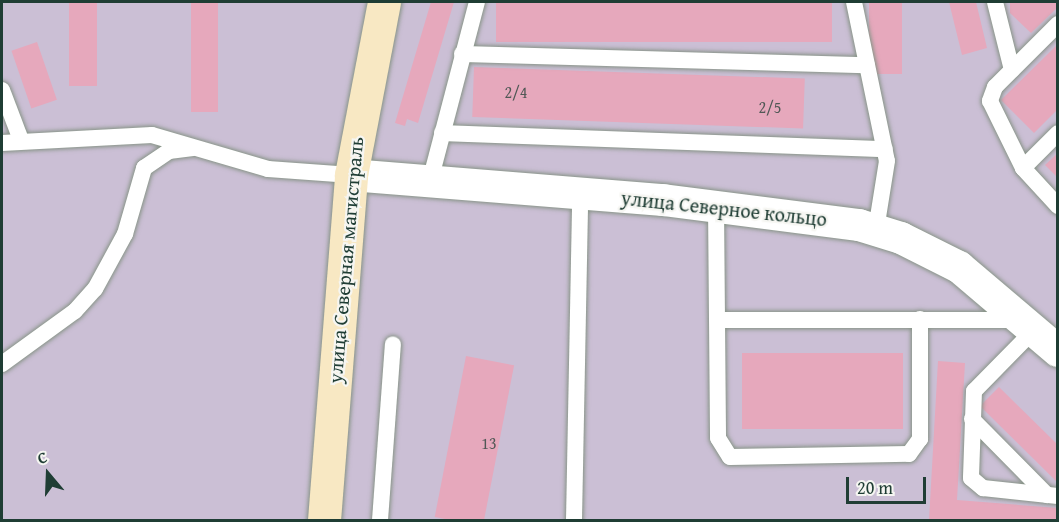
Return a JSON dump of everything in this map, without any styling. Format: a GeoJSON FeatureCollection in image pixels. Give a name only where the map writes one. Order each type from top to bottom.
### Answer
{"type":"FeatureCollection","features":[{"type":"Feature","properties":{"kind":"street","name":"улица Северная магистраль"},"geometry":{"type":"LineString","coordinates":[[324,520],[351,175],[384,2]]}},
{"type":"Feature","properties":{"kind":"street","name":"улица Северное кольцо"},"geometry":{"type":"LineString","coordinates":[[351,175],[716,205],[876,230],[959,267],[1058,351]]}},
{"type":"Feature","properties":{"kind":"lane"},"geometry":{"type":"LineString","coordinates":[[430,181],[477,2]]}},
{"type":"Feature","properties":{"kind":"lane"},"geometry":{"type":"LineString","coordinates":[[854,2],[885,149],[887,181],[876,230]]}},
{"type":"Feature","properties":{"kind":"lane"},"geometry":{"type":"LineString","coordinates":[[995,2],[1012,70]]}},
{"type":"Feature","properties":{"kind":"lane"},"geometry":{"type":"LineString","coordinates":[[1058,24],[994,87],[990,101],[1023,168],[1058,206]]}},
{"type":"Feature","properties":{"kind":"lane"},"geometry":{"type":"LineString","coordinates":[[462,54],[867,65]]}},
{"type":"Feature","properties":{"kind":"lane"},"geometry":{"type":"LineString","coordinates":[[2,90],[21,140]]}},
{"type":"Feature","properties":{"kind":"lane"},"geometry":{"type":"LineString","coordinates":[[442,133],[885,149]]}},
{"type":"Feature","properties":{"kind":"lane"},"geometry":{"type":"LineString","coordinates":[[1023,168],[1058,133]]}},
{"type":"Feature","properties":{"kind":"lane"},"geometry":{"type":"LineString","coordinates":[[2,143],[21,140],[152,135],[209,148],[267,169],[351,175]]}},
{"type":"Feature","properties":{"kind":"lane"},"geometry":{"type":"LineString","coordinates":[[2,364],[75,311],[95,289],[125,234],[144,168],[169,151],[209,148]]}},
{"type":"Feature","properties":{"kind":"lane"},"geometry":{"type":"LineString","coordinates":[[574,520],[580,193]]}},
{"type":"Feature","properties":{"kind":"lane"},"geometry":{"type":"LineString","coordinates":[[716,205],[718,438],[730,457],[741,459],[909,454],[920,439],[920,320]]}},
{"type":"Feature","properties":{"kind":"lane"},"geometry":{"type":"LineString","coordinates":[[717,320],[920,320],[1030,325]]}},
{"type":"Feature","properties":{"kind":"lane"},"geometry":{"type":"LineString","coordinates":[[1030,325],[980,384],[972,419],[970,469],[975,484],[1052,495]]}},
{"type":"Feature","properties":{"kind":"lane"},"geometry":{"type":"LineString","coordinates":[[380,520],[393,344]]}},
{"type":"Feature","properties":{"kind":"lane"},"geometry":{"type":"LineString","coordinates":[[972,419],[1052,495]]}},
{"type":"Feature","properties":{"kind":"shaded area"},"geometry":{"type":"Polygon","coordinates":[[[2,2],[1057,2],[1057,520],[2,520],[2,2]]]}},
{"type":"Feature","properties":{"kind":"building"},"geometry":{"type":"Polygon","coordinates":[[[69,2],[97,2],[97,86],[69,86],[69,2]]]}},
{"type":"Feature","properties":{"kind":"building"},"geometry":{"type":"Polygon","coordinates":[[[191,2],[218,2],[218,112],[191,112],[191,2]]]}},
{"type":"Feature","properties":{"kind":"building"},"geometry":{"type":"Polygon","coordinates":[[[431,2],[454,2],[418,123],[407,119],[405,126],[395,123],[431,2]]]}},
{"type":"Feature","properties":{"kind":"building"},"geometry":{"type":"Polygon","coordinates":[[[496,2],[832,2],[832,42],[496,42],[496,2]]]}},
{"type":"Feature","properties":{"kind":"building"},"geometry":{"type":"Polygon","coordinates":[[[869,2],[902,2],[902,74],[869,74],[869,2]]]}},
{"type":"Feature","properties":{"kind":"building"},"geometry":{"type":"Polygon","coordinates":[[[949,2],[976,2],[987,48],[962,55],[949,2]]]}},
{"type":"Feature","properties":{"kind":"building"},"geometry":{"type":"Polygon","coordinates":[[[1010,2],[1058,2],[1058,7],[1031,33],[1010,13],[1010,2]]]}},
{"type":"Feature","properties":{"kind":"building"},"geometry":{"type":"Polygon","coordinates":[[[37,42],[57,100],[31,108],[11,51],[37,42]]]}},
{"type":"Feature","properties":{"kind":"building"},"geometry":{"type":"Polygon","coordinates":[[[1058,44],[1058,109],[1034,133],[1001,100],[1058,44]]]}},
{"type":"Feature","properties":{"kind":"building"},"geometry":{"type":"Polygon","coordinates":[[[474,67],[805,79],[803,129],[472,117],[474,67]]]}},
{"type":"Feature","properties":{"kind":"building"},"geometry":{"type":"Polygon","coordinates":[[[1058,153],[1058,178],[1045,165],[1058,153]]]}},
{"type":"Feature","properties":{"kind":"building"},"geometry":{"type":"Polygon","coordinates":[[[742,353],[903,353],[903,429],[742,429],[742,353]]]}},
{"type":"Feature","properties":{"kind":"building"},"geometry":{"type":"Polygon","coordinates":[[[466,356],[514,365],[484,520],[450,520],[435,517],[466,356]]]}},
{"type":"Feature","properties":{"kind":"building"},"geometry":{"type":"Polygon","coordinates":[[[938,361],[965,363],[957,500],[1058,508],[1058,520],[929,520],[938,361]]]}},
{"type":"Feature","properties":{"kind":"building"},"geometry":{"type":"Polygon","coordinates":[[[999,387],[1058,445],[1058,483],[980,406],[999,387]]]}}]}
